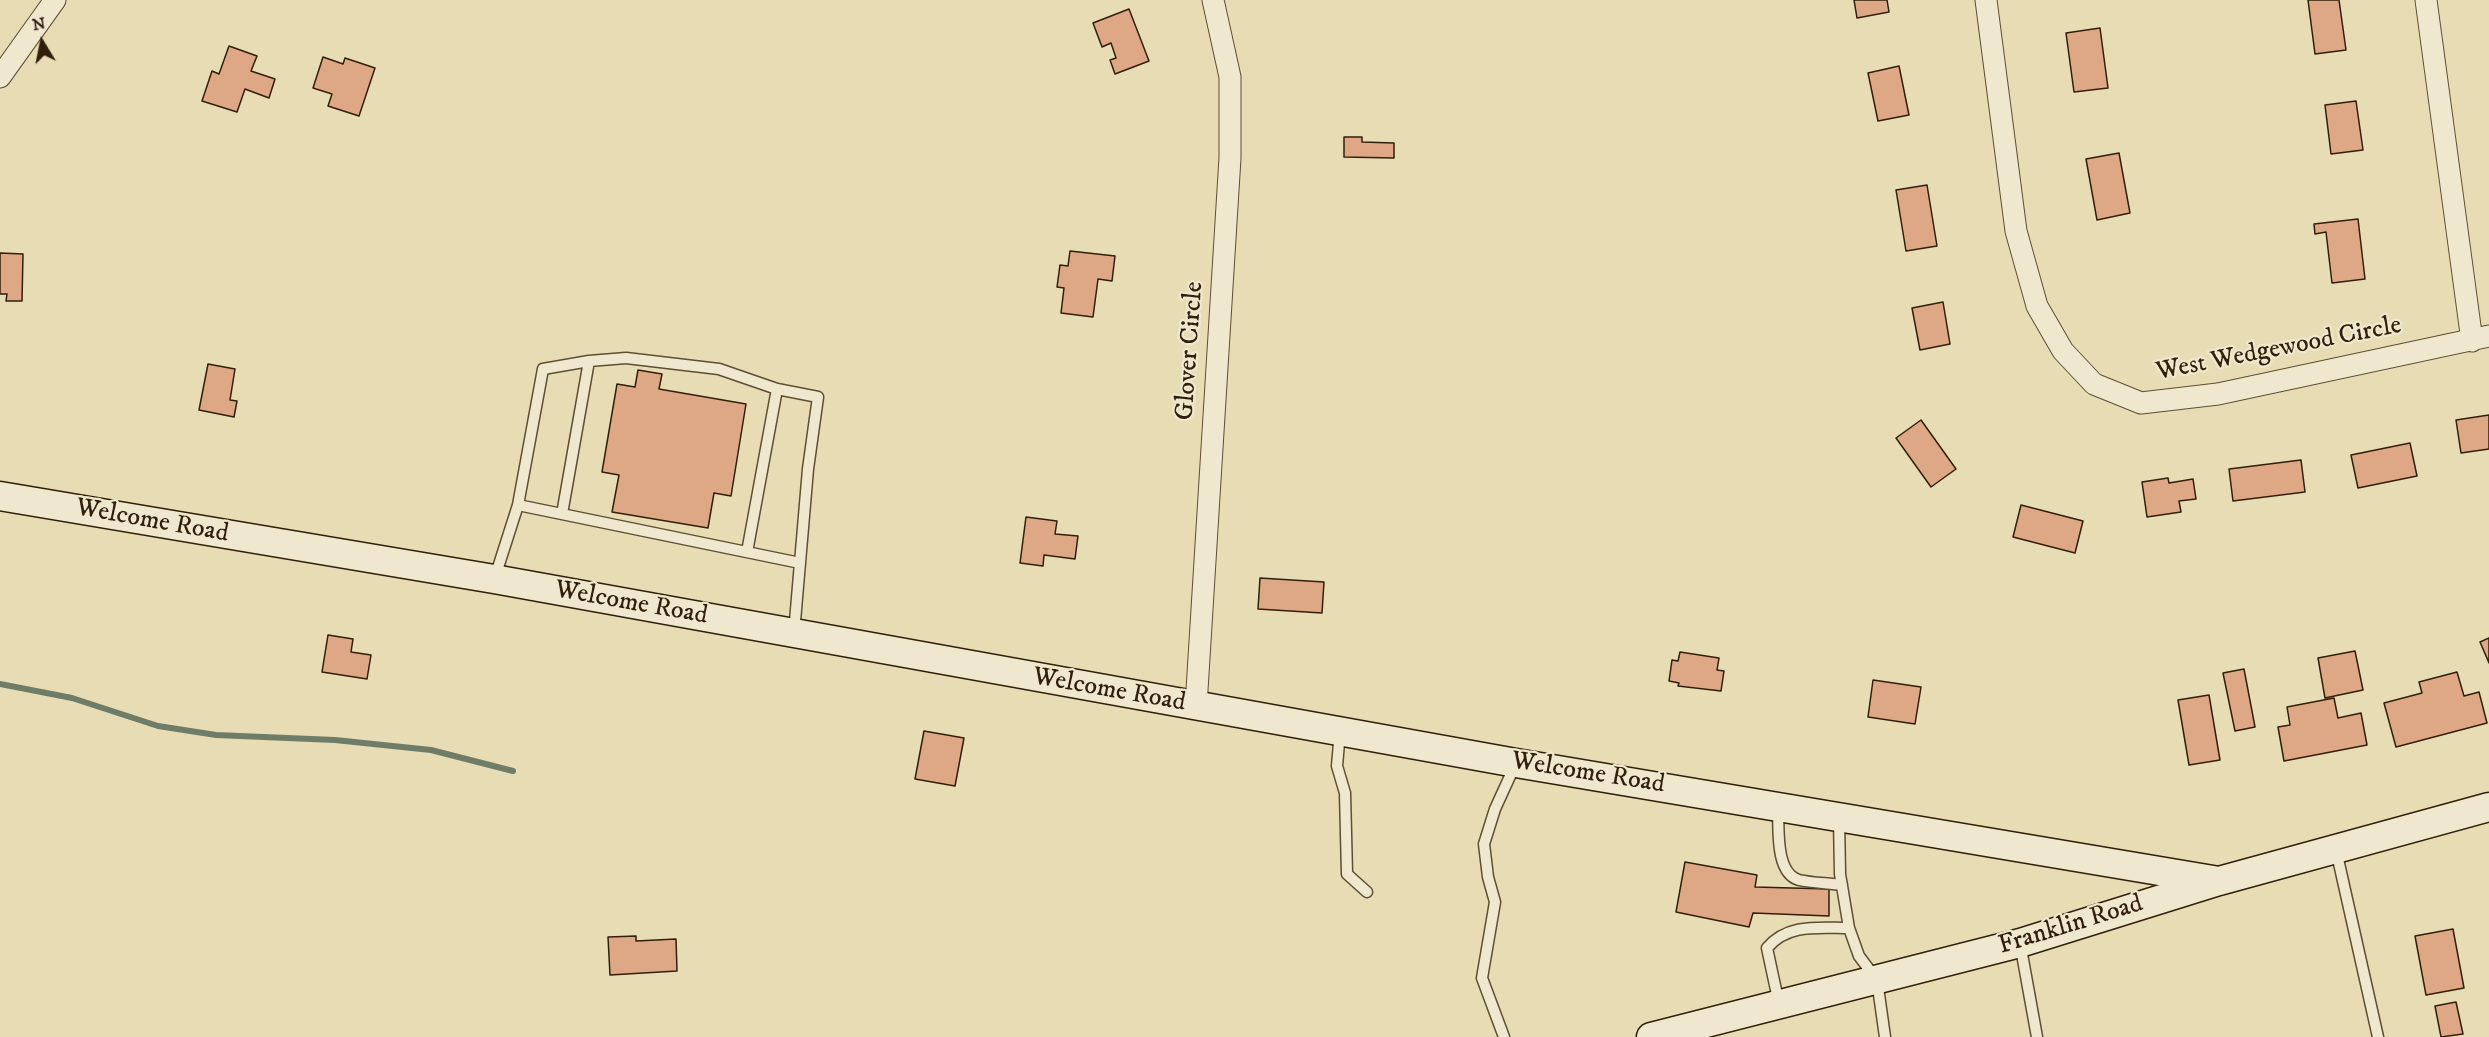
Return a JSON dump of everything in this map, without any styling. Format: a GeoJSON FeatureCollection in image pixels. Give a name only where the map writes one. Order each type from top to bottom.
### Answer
{"type":"FeatureCollection","features":[{"type":"Feature","properties":{"kind":"street"},"geometry":{"type":"LineString","coordinates":[[0,77],[55,0]]}},
{"type":"Feature","properties":{"kind":"street","name":"Glover Circle"},"geometry":{"type":"LineString","coordinates":[[1196,706],[1230,158],[1230,77],[1214,0]]}},
{"type":"Feature","properties":{"kind":"street","name":"West Wedgewood Circle"},"geometry":{"type":"LineString","coordinates":[[1986,0],[2016,231],[2037,306],[2063,351],[2094,384],[2141,403],[2218,394],[2481,338]]}},
{"type":"Feature","properties":{"kind":"street"},"geometry":{"type":"LineString","coordinates":[[2426,0],[2481,338]]}},
{"type":"Feature","properties":{"kind":"street","name":"Welcome Road"},"geometry":{"type":"LineString","coordinates":[[0,495],[494,579],[1516,763],[2219,881]]}},
{"type":"Feature","properties":{"kind":"street","name":"Franklin Road"},"geometry":{"type":"LineString","coordinates":[[1651,1037],[2020,943],[2219,881],[2489,807]]}},
{"type":"Feature","properties":{"kind":"lane"},"geometry":{"type":"LineString","coordinates":[[494,579],[518,505],[543,369],[589,361],[626,358],[719,369],[777,389],[818,398],[808,469],[794,634]]}},
{"type":"Feature","properties":{"kind":"lane"},"geometry":{"type":"LineString","coordinates":[[562,514],[589,361]]}},
{"type":"Feature","properties":{"kind":"lane"},"geometry":{"type":"LineString","coordinates":[[747,552],[777,389]]}},
{"type":"Feature","properties":{"kind":"lane"},"geometry":{"type":"LineString","coordinates":[[518,505],[800,563]]}},
{"type":"Feature","properties":{"kind":"lane"},"geometry":{"type":"LineString","coordinates":[[1340,731],[1337,766],[1345,793],[1347,874],[1367,892]]}},
{"type":"Feature","properties":{"kind":"lane"},"geometry":{"type":"LineString","coordinates":[[1504,1037],[1482,978],[1495,902],[1484,844],[1495,809],[1516,763]]}},
{"type":"Feature","properties":{"kind":"lane"},"geometry":{"type":"LineString","coordinates":[[1778,806],[1781,858],[1787,871],[1796,879],[1842,885]]}},
{"type":"Feature","properties":{"kind":"lane"},"geometry":{"type":"LineString","coordinates":[[1839,817],[1842,885],[1849,928],[1859,956],[1877,980],[1885,1037]]}},
{"type":"Feature","properties":{"kind":"lane"},"geometry":{"type":"LineString","coordinates":[[2336,850],[2378,1037]]}},
{"type":"Feature","properties":{"kind":"lane"},"geometry":{"type":"LineString","coordinates":[[1779,1005],[1767,948],[1777,936],[1807,928],[1849,928]]}},
{"type":"Feature","properties":{"kind":"lane"},"geometry":{"type":"LineString","coordinates":[[2020,943],[2037,1037]]}},
{"type":"Feature","properties":{"kind":"building"},"geometry":{"type":"Polygon","coordinates":[[[1854,0],[1887,0],[1889,12],[1857,18],[1854,0]]]}},
{"type":"Feature","properties":{"kind":"building"},"geometry":{"type":"Polygon","coordinates":[[[2308,0],[2339,0],[2346,50],[2315,54],[2308,0]]]}},
{"type":"Feature","properties":{"kind":"building"},"geometry":{"type":"Polygon","coordinates":[[[1129,9],[1149,61],[1115,74],[1110,60],[1116,58],[1111,43],[1102,47],[1093,23],[1129,9]]]}},
{"type":"Feature","properties":{"kind":"building"},"geometry":{"type":"Polygon","coordinates":[[[2100,28],[2108,88],[2074,92],[2066,33],[2100,28]]]}},
{"type":"Feature","properties":{"kind":"building"},"geometry":{"type":"Polygon","coordinates":[[[229,46],[257,56],[251,71],[275,79],[269,98],[245,89],[237,112],[202,101],[212,71],[219,74],[229,46]]]}},
{"type":"Feature","properties":{"kind":"building"},"geometry":{"type":"Polygon","coordinates":[[[323,57],[343,64],[345,58],[375,68],[359,116],[328,106],[332,94],[313,88],[323,57]]]}},
{"type":"Feature","properties":{"kind":"building"},"geometry":{"type":"Polygon","coordinates":[[[1899,66],[1909,115],[1878,121],[1868,73],[1899,66]]]}},
{"type":"Feature","properties":{"kind":"building"},"geometry":{"type":"Polygon","coordinates":[[[2356,101],[2363,150],[2331,154],[2325,105],[2356,101]]]}},
{"type":"Feature","properties":{"kind":"building"},"geometry":{"type":"Polygon","coordinates":[[[1344,137],[1362,137],[1362,142],[1394,143],[1394,158],[1344,157],[1344,137]]]}},
{"type":"Feature","properties":{"kind":"building"},"geometry":{"type":"Polygon","coordinates":[[[2119,153],[2130,213],[2097,220],[2086,159],[2119,153]]]}},
{"type":"Feature","properties":{"kind":"building"},"geometry":{"type":"Polygon","coordinates":[[[1927,185],[1937,246],[1906,251],[1896,190],[1927,185]]]}},
{"type":"Feature","properties":{"kind":"building"},"geometry":{"type":"Polygon","coordinates":[[[2358,219],[2365,279],[2332,283],[2326,232],[2315,234],[2314,224],[2358,219]]]}},
{"type":"Feature","properties":{"kind":"building"},"geometry":{"type":"Polygon","coordinates":[[[1070,251],[1115,256],[1112,281],[1098,279],[1093,317],[1061,313],[1064,288],[1057,287],[1060,265],[1068,266],[1070,251]]]}},
{"type":"Feature","properties":{"kind":"building"},"geometry":{"type":"Polygon","coordinates":[[[0,253],[23,254],[22,301],[6,301],[7,294],[0,294],[0,253]]]}},
{"type":"Feature","properties":{"kind":"building"},"geometry":{"type":"Polygon","coordinates":[[[1943,302],[1950,344],[1920,350],[1912,308],[1943,302]]]}},
{"type":"Feature","properties":{"kind":"building"},"geometry":{"type":"Polygon","coordinates":[[[208,364],[235,369],[230,400],[237,401],[234,417],[199,410],[208,364]]]}},
{"type":"Feature","properties":{"kind":"building"},"geometry":{"type":"Polygon","coordinates":[[[638,370],[662,374],[659,389],[746,404],[731,496],[714,493],[708,528],[612,512],[619,475],[602,472],[617,384],[635,387],[638,370]]]}},
{"type":"Feature","properties":{"kind":"building"},"geometry":{"type":"Polygon","coordinates":[[[2489,415],[2489,449],[2461,453],[2456,420],[2489,415]]]}},
{"type":"Feature","properties":{"kind":"building"},"geometry":{"type":"Polygon","coordinates":[[[1921,420],[1956,469],[1931,487],[1896,438],[1921,420]]]}},
{"type":"Feature","properties":{"kind":"building"},"geometry":{"type":"Polygon","coordinates":[[[2410,443],[2417,476],[2358,488],[2351,455],[2410,443]]]}},
{"type":"Feature","properties":{"kind":"building"},"geometry":{"type":"Polygon","coordinates":[[[2301,460],[2305,492],[2233,501],[2229,469],[2301,460]]]}},
{"type":"Feature","properties":{"kind":"building"},"geometry":{"type":"Polygon","coordinates":[[[2168,478],[2169,483],[2193,479],[2196,499],[2179,501],[2181,512],[2147,517],[2142,482],[2168,478]]]}},
{"type":"Feature","properties":{"kind":"building"},"geometry":{"type":"Polygon","coordinates":[[[2021,505],[2083,521],[2075,553],[2013,537],[2021,505]]]}},
{"type":"Feature","properties":{"kind":"building"},"geometry":{"type":"Polygon","coordinates":[[[1026,517],[1057,521],[1055,534],[1078,536],[1075,559],[1044,555],[1043,566],[1020,563],[1026,517]]]}},
{"type":"Feature","properties":{"kind":"building"},"geometry":{"type":"Polygon","coordinates":[[[1260,578],[1324,582],[1322,613],[1258,609],[1260,578]]]}},
{"type":"Feature","properties":{"kind":"building"},"geometry":{"type":"Polygon","coordinates":[[[328,635],[353,639],[351,652],[371,655],[367,679],[322,672],[328,635]]]}},
{"type":"Feature","properties":{"kind":"building"},"geometry":{"type":"Polygon","coordinates":[[[2489,638],[2489,663],[2480,642],[2489,638]]]}},
{"type":"Feature","properties":{"kind":"building"},"geometry":{"type":"Polygon","coordinates":[[[2355,651],[2363,690],[2325,698],[2318,658],[2355,651]]]}},
{"type":"Feature","properties":{"kind":"building"},"geometry":{"type":"Polygon","coordinates":[[[1680,652],[1719,658],[1717,670],[1724,671],[1721,691],[1678,686],[1679,683],[1669,681],[1672,660],[1678,661],[1680,652]]]}},
{"type":"Feature","properties":{"kind":"building"},"geometry":{"type":"Polygon","coordinates":[[[2244,669],[2255,727],[2235,731],[2223,673],[2244,669]]]}},
{"type":"Feature","properties":{"kind":"building"},"geometry":{"type":"Polygon","coordinates":[[[2457,672],[2464,696],[2479,692],[2487,723],[2396,747],[2384,703],[2422,693],[2419,682],[2457,672]]]}},
{"type":"Feature","properties":{"kind":"building"},"geometry":{"type":"Polygon","coordinates":[[[1873,680],[1921,687],[1915,724],[1868,717],[1873,680]]]}},
{"type":"Feature","properties":{"kind":"building"},"geometry":{"type":"Polygon","coordinates":[[[2209,695],[2220,760],[2189,765],[2178,700],[2209,695]]]}},
{"type":"Feature","properties":{"kind":"building"},"geometry":{"type":"Polygon","coordinates":[[[2334,698],[2338,718],[2361,713],[2367,745],[2284,761],[2278,727],[2290,725],[2287,707],[2334,698]]]}},
{"type":"Feature","properties":{"kind":"building"},"geometry":{"type":"Polygon","coordinates":[[[924,731],[964,738],[955,786],[915,779],[924,731]]]}},
{"type":"Feature","properties":{"kind":"building"},"geometry":{"type":"Polygon","coordinates":[[[1685,862],[1757,875],[1755,887],[1829,889],[1829,916],[1753,913],[1749,927],[1676,912],[1685,862]]]}},
{"type":"Feature","properties":{"kind":"building"},"geometry":{"type":"Polygon","coordinates":[[[2453,929],[2464,988],[2426,995],[2415,936],[2453,929]]]}},
{"type":"Feature","properties":{"kind":"building"},"geometry":{"type":"Polygon","coordinates":[[[636,936],[636,941],[676,939],[677,971],[610,975],[608,937],[636,936]]]}},
{"type":"Feature","properties":{"kind":"building"},"geometry":{"type":"Polygon","coordinates":[[[2456,1002],[2463,1034],[2441,1037],[2435,1006],[2456,1002]]]}},
{"type":"Feature","properties":{"kind":"waterway"},"geometry":{"type":"LineString","coordinates":[[0,684],[72,698],[158,726],[216,735],[335,740],[431,750],[513,771]]}}]}
